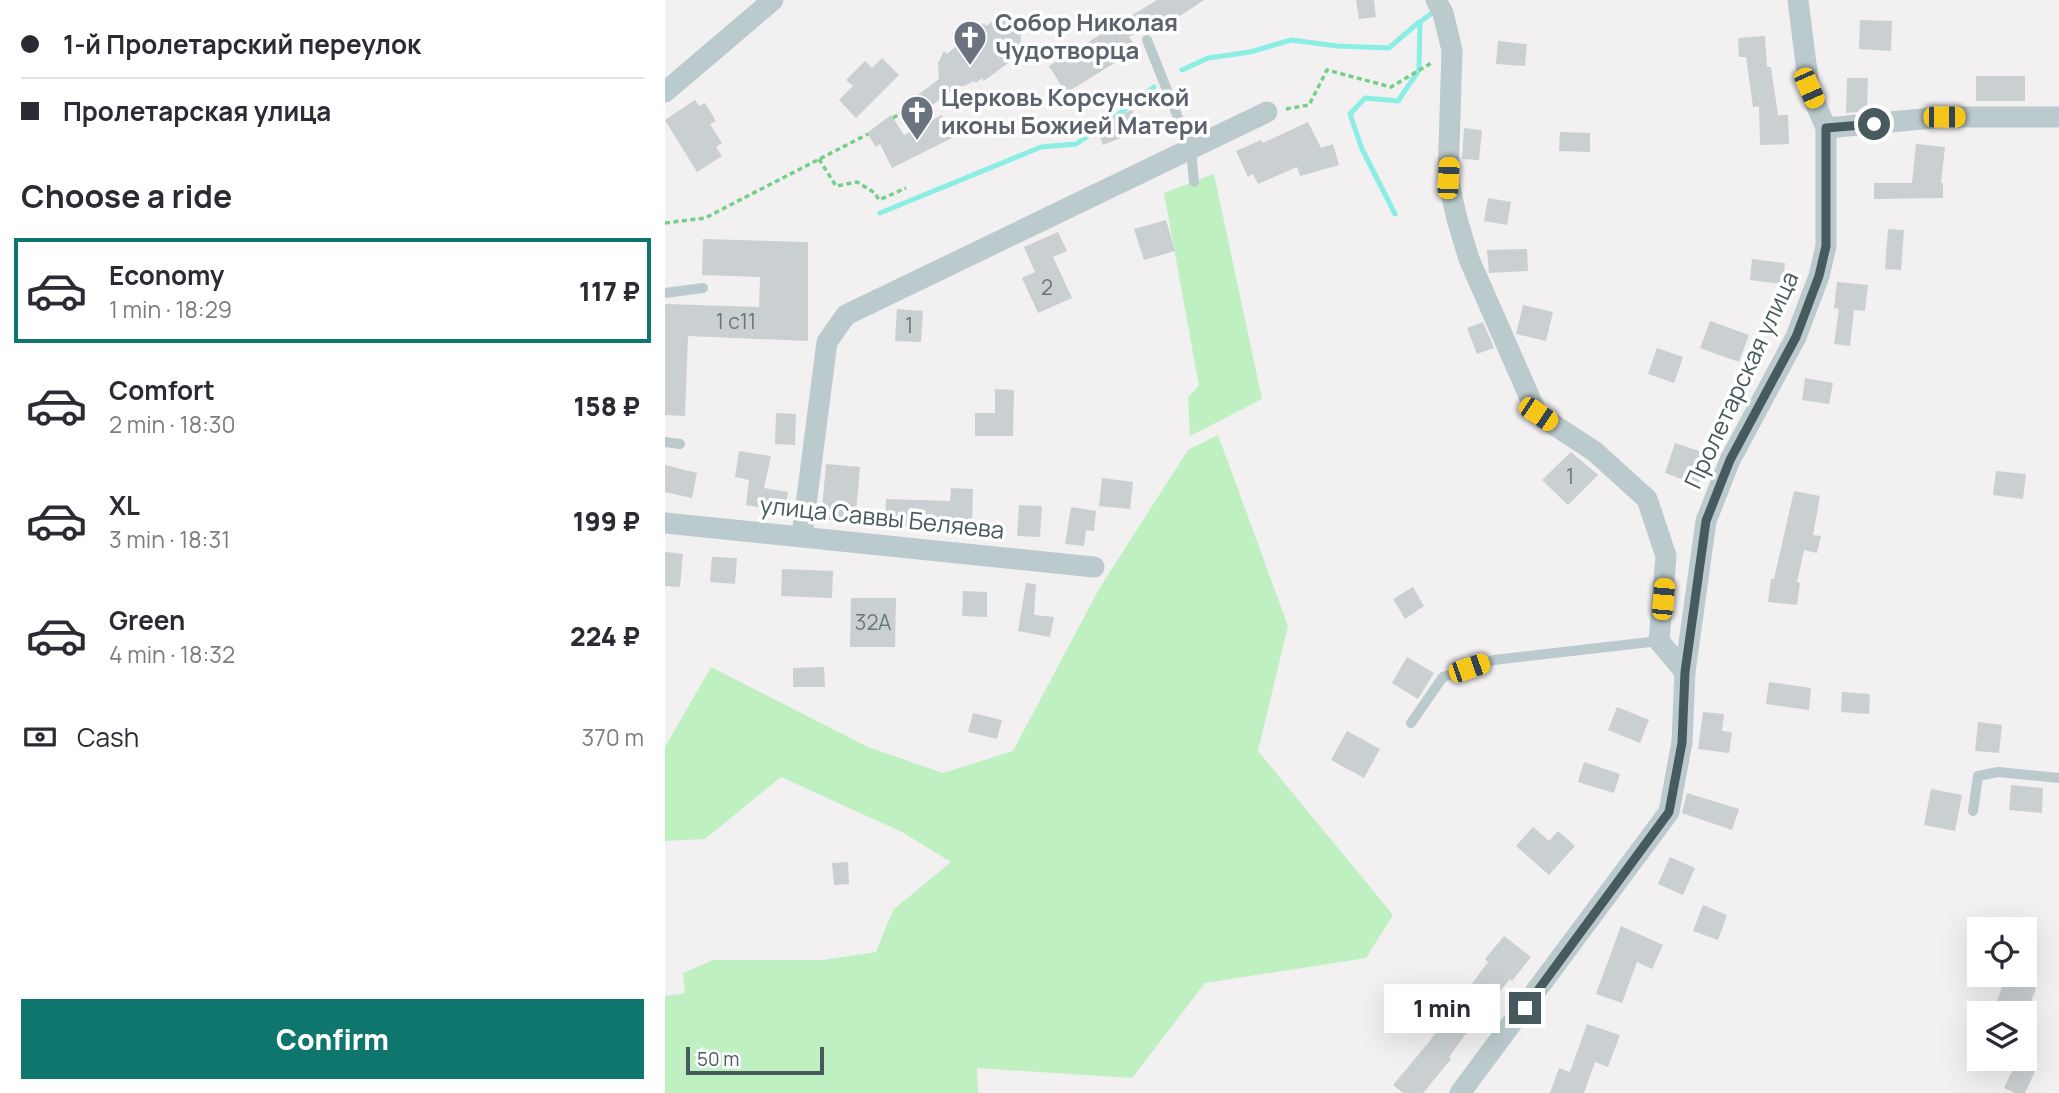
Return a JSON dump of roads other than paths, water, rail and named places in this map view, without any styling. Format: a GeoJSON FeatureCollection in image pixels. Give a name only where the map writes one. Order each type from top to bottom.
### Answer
{"type":"FeatureCollection","features":[{"type":"Feature","properties":{"kind":"street"},"geometry":{"type":"LineString","coordinates":[[665,92],[773,0]]}},
{"type":"Feature","properties":{"kind":"street"},"geometry":{"type":"LineString","coordinates":[[1436,0],[1443,13],[1452,50],[1448,178],[1469,259],[1538,414],[1594,451],[1647,499],[1666,556],[1659,641],[1685,672]]}},
{"type":"Feature","properties":{"kind":"street","name":"Пролетарская улица"},"geometry":{"type":"LineString","coordinates":[[1460,1093],[1669,812],[1682,743],[1685,672],[1706,521],[1730,460],[1796,337],[1819,276],[1826,246],[1826,128],[1809,88],[1798,0]]}},
{"type":"Feature","properties":{"kind":"street"},"geometry":{"type":"LineString","coordinates":[[802,536],[827,342],[846,315],[1266,112]]}},
{"type":"Feature","properties":{"kind":"street"},"geometry":{"type":"LineString","coordinates":[[1826,128],[1944,117],[2059,117]]}},
{"type":"Feature","properties":{"kind":"street","name":"улица Саввы Беляева"},"geometry":{"type":"LineString","coordinates":[[665,523],[1094,567]]}},
{"type":"Feature","properties":{"kind":"lane"},"geometry":{"type":"LineString","coordinates":[[1147,40],[1191,150],[1194,182]]}},
{"type":"Feature","properties":{"kind":"lane"},"geometry":{"type":"LineString","coordinates":[[665,293],[703,288]]}},
{"type":"Feature","properties":{"kind":"lane"},"geometry":{"type":"LineString","coordinates":[[665,442],[680,444]]}},
{"type":"Feature","properties":{"kind":"lane"},"geometry":{"type":"LineString","coordinates":[[1411,723],[1443,677],[1495,660],[1659,641]]}},
{"type":"Feature","properties":{"kind":"lane"},"geometry":{"type":"LineString","coordinates":[[1973,811],[1978,776],[1998,772],[2059,778]]}},
{"type":"Feature","properties":{"kind":"waterway"},"geometry":{"type":"LineString","coordinates":[[1395,214],[1362,149],[1350,114],[1365,98],[1398,101],[1419,70],[1420,22],[1435,11]]}},
{"type":"Feature","properties":{"kind":"waterway"},"geometry":{"type":"LineString","coordinates":[[1182,70],[1208,58],[1250,52],[1291,40],[1337,46],[1389,48],[1419,22]]}},
{"type":"Feature","properties":{"kind":"waterway"},"geometry":{"type":"LineString","coordinates":[[1111,120],[1154,87]]}},
{"type":"Feature","properties":{"kind":"waterway"},"geometry":{"type":"LineString","coordinates":[[880,213],[1041,147],[1076,144],[1103,126]]}},
{"type":"Feature","properties":{"kind":"place","name":"Собор Николая Чудотворца"},"geometry":{"type":"Point","coordinates":[970,67]}},
{"type":"Feature","properties":{"kind":"place","name":"Церковь Корсунской иконы Божией Матери"},"geometry":{"type":"Point","coordinates":[917,142]}}]}
